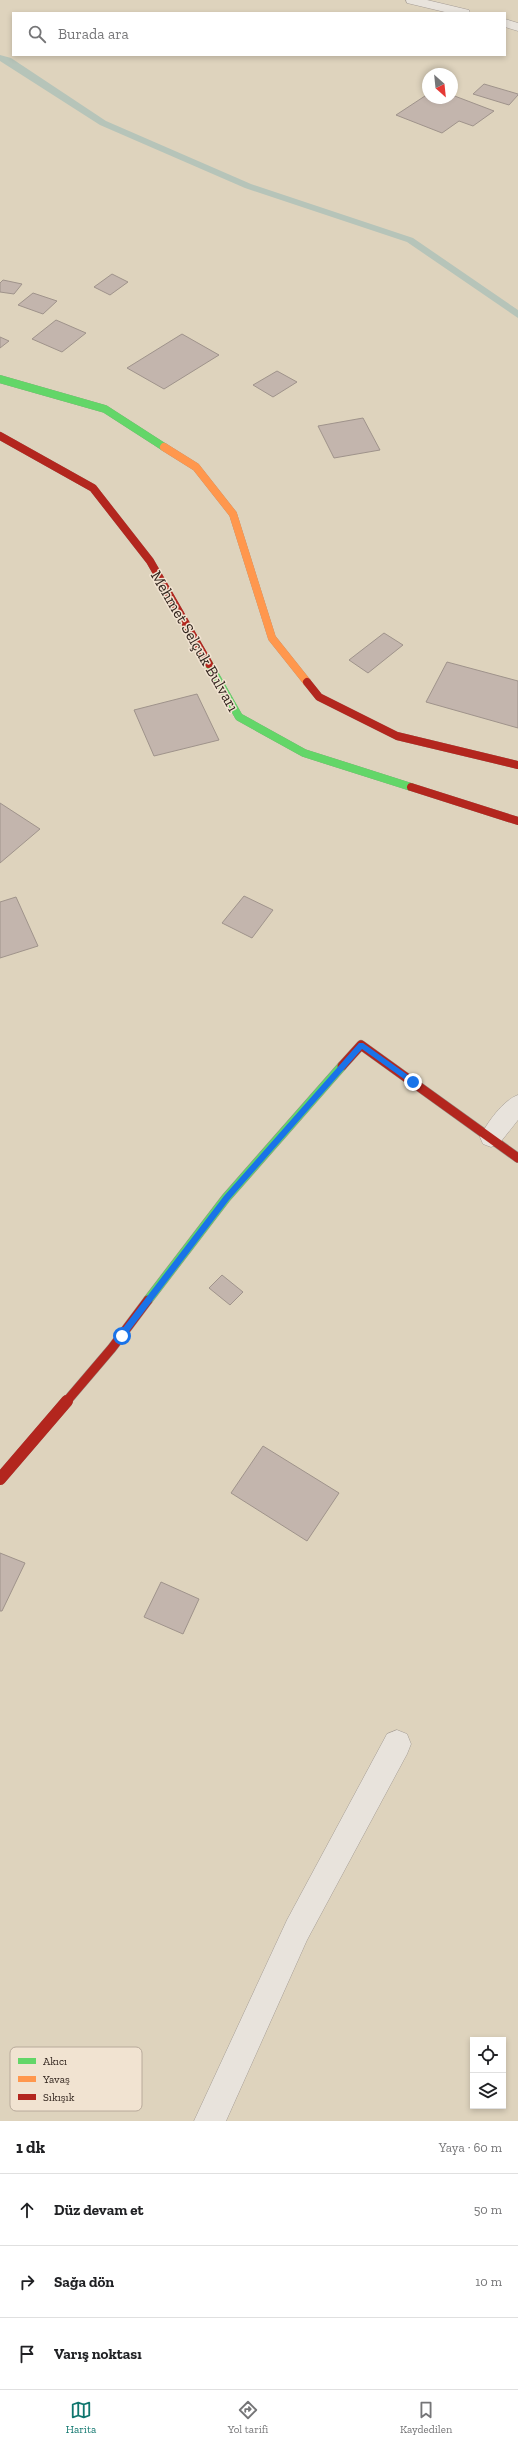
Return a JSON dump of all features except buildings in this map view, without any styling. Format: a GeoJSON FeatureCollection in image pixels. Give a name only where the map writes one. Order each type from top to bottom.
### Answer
{"type":"FeatureCollection","features":[{"type":"Feature","properties":{"kind":"main road"},"geometry":{"type":"LineString","coordinates":[[0,379],[105,409],[196,467],[233,514],[272,638],[319,697],[397,736],[518,765]]}},
{"type":"Feature","properties":{"kind":"main road","name":"Mehmet Selçuk Bulvarı"},"geometry":{"type":"LineString","coordinates":[[0,436],[93,488],[150,561],[239,717],[304,753],[518,822]]}},
{"type":"Feature","properties":{"kind":"main road"},"geometry":{"type":"LineString","coordinates":[[0,1479],[112,1348],[226,1198],[361,1045],[491,1137],[518,1158]]}},
{"type":"Feature","properties":{"kind":"street"},"geometry":{"type":"LineString","coordinates":[[412,0],[460,12]]}},
{"type":"Feature","properties":{"kind":"street"},"geometry":{"type":"LineString","coordinates":[[506,23],[518,27]]}},
{"type":"Feature","properties":{"kind":"street"},"geometry":{"type":"LineString","coordinates":[[491,1137],[518,1104]]}},
{"type":"Feature","properties":{"kind":"street"},"geometry":{"type":"LineString","coordinates":[[210,2121],[297,1930],[397,1744]]}},
{"type":"Feature","properties":{"kind":"shaded area"},"geometry":{"type":"Polygon","coordinates":[[[0,0],[518,0],[518,2121],[0,2121],[0,0]]]}},
{"type":"Feature","properties":{"kind":"waterway"},"geometry":{"type":"LineString","coordinates":[[0,58],[8,60],[103,123],[248,186],[410,240],[518,315]]}},
{"type":"Feature","properties":{"kind":"traffic: fast"},"geometry":{"type":"LineString","coordinates":[[0,379],[105,409],[164,447]]}},
{"type":"Feature","properties":{"kind":"traffic: fast"},"geometry":{"type":"LineString","coordinates":[[209,664],[239,717],[304,753],[411,787]]}},
{"type":"Feature","properties":{"kind":"traffic: fast"},"geometry":{"type":"LineString","coordinates":[[148,1300],[226,1198],[342,1066]]}},
{"type":"Feature","properties":{"kind":"traffic: slow"},"geometry":{"type":"LineString","coordinates":[[164,447],[196,467],[233,514],[272,638],[307,682]]}},
{"type":"Feature","properties":{"kind":"traffic: jam"},"geometry":{"type":"LineString","coordinates":[[0,436],[93,488],[150,561],[209,664]]}},
{"type":"Feature","properties":{"kind":"traffic: jam"},"geometry":{"type":"LineString","coordinates":[[307,682],[319,697],[397,736],[518,765]]}},
{"type":"Feature","properties":{"kind":"traffic: jam"},"geometry":{"type":"LineString","coordinates":[[411,787],[518,821]]}},
{"type":"Feature","properties":{"kind":"traffic: jam"},"geometry":{"type":"LineString","coordinates":[[342,1066],[361,1045],[518,1158]]}},
{"type":"Feature","properties":{"kind":"traffic: jam"},"geometry":{"type":"LineString","coordinates":[[0,1479],[112,1348],[148,1300]]}},
{"type":"Feature","properties":{"kind":"route"},"geometry":{"type":"LineString","coordinates":[[122,1336],[226,1198],[361,1045],[413,1082]]}}]}
